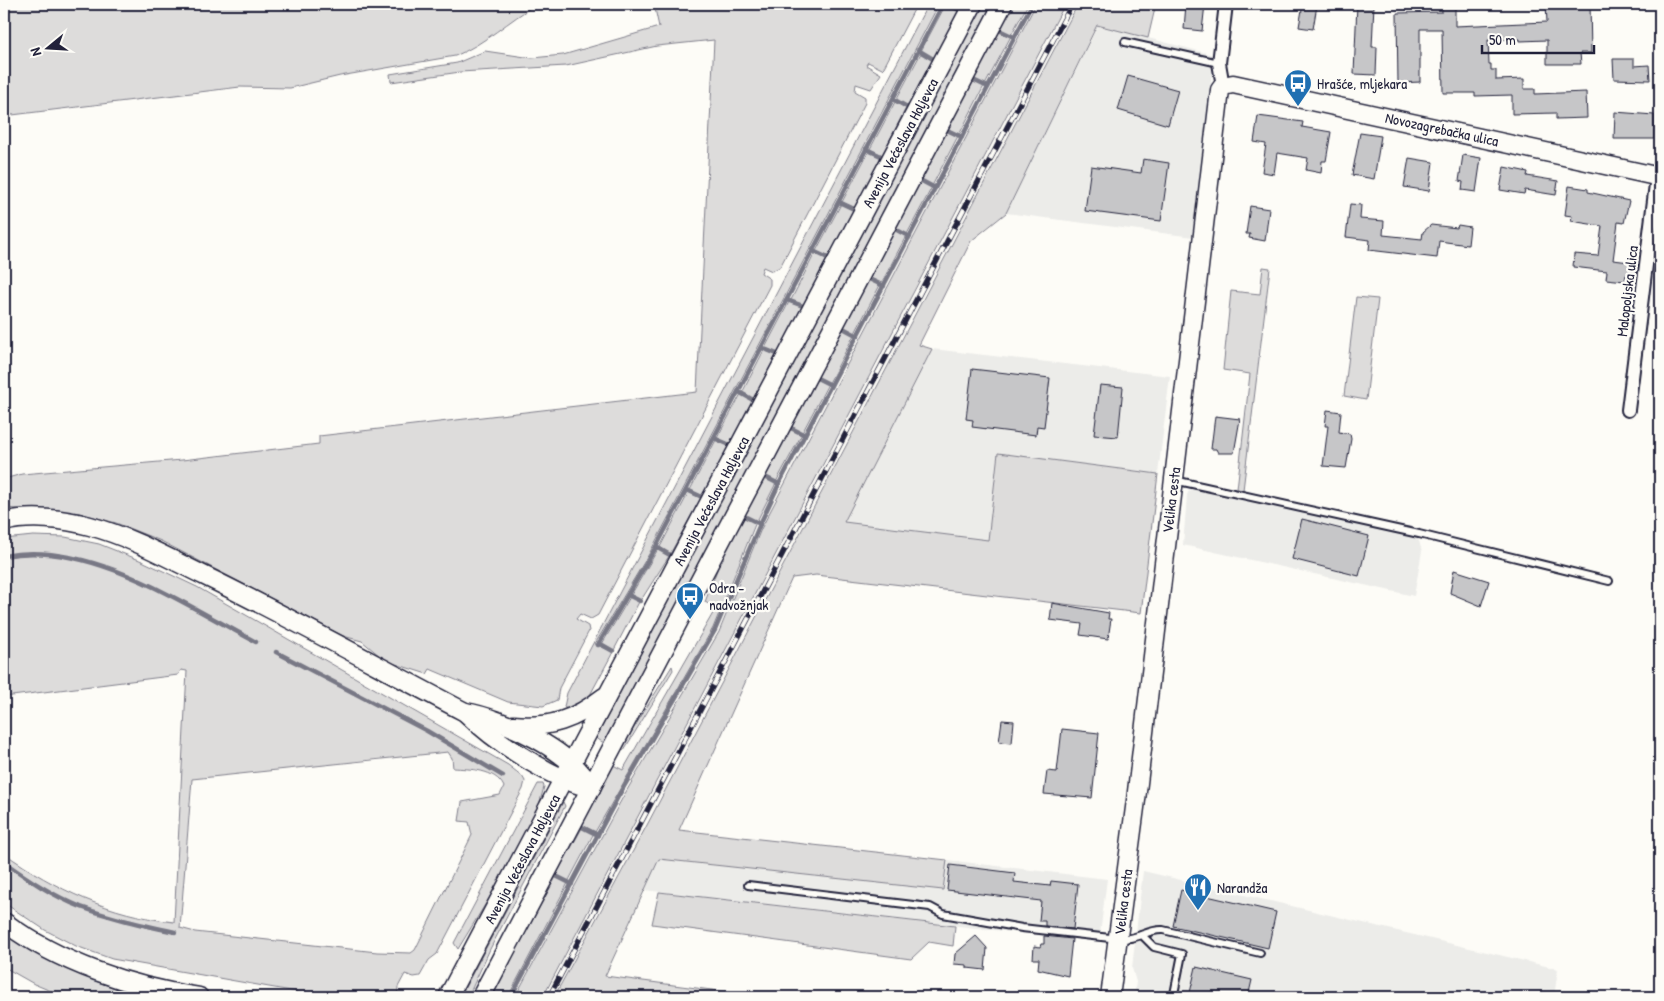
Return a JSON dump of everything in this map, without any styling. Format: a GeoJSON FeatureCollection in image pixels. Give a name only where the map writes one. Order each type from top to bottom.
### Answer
{"type":"FeatureCollection","features":[{"type":"Feature","properties":{"kind":"main road","name":"Avenija Većeslava Holjevca"},"geometry":{"type":"LineString","coordinates":[[448,997],[973,4]]}},
{"type":"Feature","properties":{"kind":"main road","name":"Avenija Većeslava Holjevca"},"geometry":{"type":"LineString","coordinates":[[481,997],[1003,4]]}},
{"type":"Feature","properties":{"kind":"main road","name":"Novozagrebačka ulica"},"geometry":{"type":"LineString","coordinates":[[1223,86],[1233,84],[1262,90],[1659,177]]}},
{"type":"Feature","properties":{"kind":"main road","name":"Velika cesta"},"geometry":{"type":"LineString","coordinates":[[1110,997],[1119,939],[1174,480],[1215,117],[1218,96],[1223,86]]}},
{"type":"Feature","properties":{"kind":"main road"},"geometry":{"type":"LineString","coordinates":[[4,522],[33,519],[63,521],[123,536],[232,589],[465,712],[497,739],[564,779],[591,788]]}},
{"type":"Feature","properties":{"kind":"main road"},"geometry":{"type":"LineString","coordinates":[[506,724],[525,726],[556,724],[579,715],[609,694]]}},
{"type":"Feature","properties":{"kind":"main road"},"geometry":{"type":"LineString","coordinates":[[465,712],[490,716],[572,763],[583,774],[591,788]]}},
{"type":"Feature","properties":{"kind":"main road"},"geometry":{"type":"LineString","coordinates":[[4,922],[44,947],[81,965],[138,984],[199,997]]}},
{"type":"Feature","properties":{"kind":"street","name":"Velika cesta"},"geometry":{"type":"LineString","coordinates":[[1223,86],[1218,63],[1226,4]]}},
{"type":"Feature","properties":{"kind":"street","name":"Malopoljska ulica"},"geometry":{"type":"LineString","coordinates":[[1628,410],[1659,177]]}},
{"type":"Feature","properties":{"kind":"lane"},"geometry":{"type":"LineString","coordinates":[[1125,42],[1218,63]]}},
{"type":"Feature","properties":{"kind":"lane"},"geometry":{"type":"LineString","coordinates":[[1174,480],[1419,534],[1609,581]]}},
{"type":"Feature","properties":{"kind":"lane"},"geometry":{"type":"LineString","coordinates":[[748,885],[930,907],[943,914],[1022,928],[1119,939],[1132,939],[1155,929],[1164,930],[1260,953]]}},
{"type":"Feature","properties":{"kind":"lane"},"geometry":{"type":"LineString","coordinates":[[1142,935],[1154,947],[1182,954],[1174,994]]}},
{"type":"Feature","properties":{"kind":"shaded area"},"geometry":{"type":"Polygon","coordinates":[[[4,4],[537,4],[477,45],[455,56],[340,76],[290,88],[240,87],[4,116],[4,4]]]}},
{"type":"Feature","properties":{"kind":"shaded area"},"geometry":{"type":"Polygon","coordinates":[[[654,4],[917,4],[884,67],[882,69],[868,62],[866,65],[881,74],[871,89],[856,84],[855,91],[865,97],[865,103],[780,267],[772,271],[763,267],[761,273],[770,279],[770,285],[598,615],[591,619],[580,614],[576,619],[588,626],[589,631],[559,688],[557,700],[543,706],[508,702],[430,669],[427,674],[386,661],[362,641],[343,636],[161,541],[116,523],[79,513],[4,508],[4,479],[22,474],[182,460],[319,444],[319,436],[697,392],[714,40],[657,46],[566,66],[460,72],[391,82],[390,74],[457,63],[485,51],[532,58],[563,55],[659,27],[654,4]]]}},
{"type":"Feature","properties":{"kind":"shaded area"},"geometry":{"type":"Polygon","coordinates":[[[928,4],[939,4],[649,554],[595,644],[613,652],[590,695],[571,712],[564,707],[567,693],[928,4]]]}},
{"type":"Feature","properties":{"kind":"shaded area"},"geometry":{"type":"Polygon","coordinates":[[[946,4],[957,9],[958,12],[934,58],[921,51],[946,4]]]}},
{"type":"Feature","properties":{"kind":"shaded area"},"geometry":{"type":"Polygon","coordinates":[[[982,4],[992,4],[604,743],[596,738],[982,4]]]}},
{"type":"Feature","properties":{"kind":"shaded area"},"geometry":{"type":"Polygon","coordinates":[[[1013,4],[1028,4],[1011,35],[1000,29],[1013,4]]]}},
{"type":"Feature","properties":{"kind":"shaded area"},"geometry":{"type":"Polygon","coordinates":[[[1036,4],[1065,4],[543,997],[515,997],[623,797],[719,632],[761,529],[1036,4]]]}},
{"type":"Feature","properties":{"kind":"shaded area"},"geometry":{"type":"Polygon","coordinates":[[[1078,4],[1156,4],[1148,38],[1097,25],[1006,213],[971,241],[919,345],[932,349],[844,522],[988,540],[998,453],[1158,474],[1141,613],[816,575],[792,578],[679,830],[947,860],[943,890],[659,859],[605,976],[765,997],[554,997],[646,827],[1078,4]]]}},
{"type":"Feature","properties":{"kind":"shaded area"},"geometry":{"type":"Polygon","coordinates":[[[1098,25],[1214,55],[1193,237],[1006,213],[1098,25]]]}},
{"type":"Feature","properties":{"kind":"shaded area"},"geometry":{"type":"Polygon","coordinates":[[[999,31],[1011,36],[985,85],[973,79],[999,31]]]}},
{"type":"Feature","properties":{"kind":"shaded area"},"geometry":{"type":"Polygon","coordinates":[[[921,53],[931,58],[932,62],[908,106],[896,100],[921,53]]]}},
{"type":"Feature","properties":{"kind":"shaded area"},"geometry":{"type":"Polygon","coordinates":[[[973,81],[984,86],[959,135],[947,128],[973,81]]]}},
{"type":"Feature","properties":{"kind":"shaded area"},"geometry":{"type":"Polygon","coordinates":[[[895,102],[906,108],[882,155],[870,149],[895,102]]]}},
{"type":"Feature","properties":{"kind":"shaded area"},"geometry":{"type":"Polygon","coordinates":[[[947,131],[958,136],[932,186],[921,179],[947,131]]]}},
{"type":"Feature","properties":{"kind":"shaded area"},"geometry":{"type":"Polygon","coordinates":[[[869,151],[881,157],[855,208],[842,202],[869,151]]]}},
{"type":"Feature","properties":{"kind":"shaded area"},"geometry":{"type":"Polygon","coordinates":[[[920,181],[932,187],[907,234],[895,228],[920,181]]]}},
{"type":"Feature","properties":{"kind":"shaded area"},"geometry":{"type":"Polygon","coordinates":[[[841,204],[853,210],[829,257],[816,251],[841,204]]]}},
{"type":"Feature","properties":{"kind":"shaded area"},"geometry":{"type":"Polygon","coordinates":[[[894,230],[906,236],[881,284],[869,277],[894,230]]]}},
{"type":"Feature","properties":{"kind":"shaded area"},"geometry":{"type":"Polygon","coordinates":[[[815,253],[827,259],[804,305],[791,300],[815,253]]]}},
{"type":"Feature","properties":{"kind":"shaded area"},"geometry":{"type":"Polygon","coordinates":[[[1263,267],[1270,268],[1243,490],[1237,489],[1250,374],[1223,370],[1231,291],[1260,294],[1263,267]]]}},
{"type":"Feature","properties":{"kind":"shaded area"},"geometry":{"type":"Polygon","coordinates":[[[869,280],[880,285],[855,333],[843,327],[869,280]]]}},
{"type":"Feature","properties":{"kind":"shaded area"},"geometry":{"type":"Polygon","coordinates":[[[1356,297],[1378,299],[1366,400],[1344,396],[1356,297]]]}},
{"type":"Feature","properties":{"kind":"shaded area"},"geometry":{"type":"Polygon","coordinates":[[[789,302],[802,307],[778,353],[765,348],[789,302]]]}},
{"type":"Feature","properties":{"kind":"shaded area"},"geometry":{"type":"Polygon","coordinates":[[[843,329],[854,335],[829,383],[817,377],[843,329]]]}},
{"type":"Feature","properties":{"kind":"shaded area"},"geometry":{"type":"Polygon","coordinates":[[[932,349],[1170,376],[1158,474],[998,453],[988,541],[844,522],[932,349]]]}},
{"type":"Feature","properties":{"kind":"shaded area"},"geometry":{"type":"Polygon","coordinates":[[[764,350],[776,355],[754,399],[742,393],[764,350]]]}},
{"type":"Feature","properties":{"kind":"shaded area"},"geometry":{"type":"Polygon","coordinates":[[[817,379],[828,384],[802,433],[791,426],[817,379]]]}},
{"type":"Feature","properties":{"kind":"shaded area"},"geometry":{"type":"Polygon","coordinates":[[[741,394],[752,401],[730,444],[717,438],[741,394]]]}},
{"type":"Feature","properties":{"kind":"shaded area"},"geometry":{"type":"Polygon","coordinates":[[[790,429],[802,434],[776,482],[765,476],[790,429]]]}},
{"type":"Feature","properties":{"kind":"shaded area"},"geometry":{"type":"Polygon","coordinates":[[[716,440],[729,446],[703,496],[690,490],[716,440]]]}},
{"type":"Feature","properties":{"kind":"shaded area"},"geometry":{"type":"Polygon","coordinates":[[[764,478],[776,483],[757,521],[744,515],[764,478]]]}},
{"type":"Feature","properties":{"kind":"shaded area"},"geometry":{"type":"Polygon","coordinates":[[[1197,488],[1418,538],[1422,551],[1414,596],[1183,545],[1187,495],[1189,491],[1197,488]]]}},
{"type":"Feature","properties":{"kind":"shaded area"},"geometry":{"type":"Polygon","coordinates":[[[689,492],[701,498],[670,554],[660,547],[689,492]]]}},
{"type":"Feature","properties":{"kind":"shaded area"},"geometry":{"type":"Polygon","coordinates":[[[744,517],[756,522],[713,628],[595,832],[582,825],[613,765],[623,770],[716,608],[705,602],[723,554],[744,517]]]}},
{"type":"Feature","properties":{"kind":"shaded area"},"geometry":{"type":"Polygon","coordinates":[[[33,536],[65,537],[99,544],[142,561],[197,587],[508,765],[522,776],[525,781],[523,789],[437,954],[429,960],[420,976],[414,977],[405,974],[398,987],[397,997],[325,997],[112,959],[76,946],[45,930],[4,903],[4,853],[44,878],[84,899],[150,919],[174,922],[187,671],[181,670],[178,675],[4,697],[4,539],[33,536]],[[448,752],[192,779],[180,928],[195,932],[377,952],[411,953],[415,950],[472,835],[469,822],[459,821],[462,802],[500,795],[504,787],[500,781],[489,773],[453,768],[452,758],[448,752]]]}},
{"type":"Feature","properties":{"kind":"shaded area"},"geometry":{"type":"Polygon","coordinates":[[[658,549],[669,556],[640,600],[631,595],[658,549]]]}},
{"type":"Feature","properties":{"kind":"shaded area"},"geometry":{"type":"Polygon","coordinates":[[[630,597],[639,602],[614,650],[602,644],[630,597]]]}},
{"type":"Feature","properties":{"kind":"shaded area"},"geometry":{"type":"Polygon","coordinates":[[[672,666],[673,670],[624,750],[621,749],[672,666]]]}},
{"type":"Feature","properties":{"kind":"shaded area"},"geometry":{"type":"Polygon","coordinates":[[[538,784],[543,784],[544,787],[537,812],[502,877],[458,949],[454,943],[538,784]]]}},
{"type":"Feature","properties":{"kind":"shaded area"},"geometry":{"type":"Polygon","coordinates":[[[563,802],[565,806],[490,949],[468,997],[460,997],[563,802]]]}},
{"type":"Feature","properties":{"kind":"shaded area"},"geometry":{"type":"Polygon","coordinates":[[[582,828],[594,833],[568,882],[556,875],[582,828]]]}},
{"type":"Feature","properties":{"kind":"shaded area"},"geometry":{"type":"Polygon","coordinates":[[[659,859],[943,890],[947,860],[1107,879],[1099,942],[644,890],[659,859]]]}},
{"type":"Feature","properties":{"kind":"shaded area"},"geometry":{"type":"Polygon","coordinates":[[[1143,871],[1558,969],[1554,997],[1134,997],[1136,982],[1132,968],[1143,871]]]}},
{"type":"Feature","properties":{"kind":"shaded area"},"geometry":{"type":"Polygon","coordinates":[[[556,877],[568,883],[508,997],[491,997],[556,877]]]}},
{"type":"Feature","properties":{"kind":"shaded area"},"geometry":{"type":"Polygon","coordinates":[[[659,892],[955,926],[953,946],[929,942],[911,959],[652,924],[659,892]]]}},
{"type":"Feature","properties":{"kind":"shaded area"},"geometry":{"type":"Polygon","coordinates":[[[4,934],[73,972],[109,986],[147,997],[65,997],[34,984],[4,967],[4,934]]]}},
{"type":"Feature","properties":{"kind":"building"},"geometry":{"type":"Polygon","coordinates":[[[1186,4],[1205,4],[1202,31],[1184,29],[1186,4]]]}},
{"type":"Feature","properties":{"kind":"building"},"geometry":{"type":"Polygon","coordinates":[[[1303,4],[1317,5],[1313,29],[1299,27],[1303,4]]]}},
{"type":"Feature","properties":{"kind":"building"},"geometry":{"type":"Polygon","coordinates":[[[1357,4],[1374,4],[1372,47],[1377,47],[1376,75],[1354,74],[1357,4]]]}},
{"type":"Feature","properties":{"kind":"building"},"geometry":{"type":"Polygon","coordinates":[[[1546,4],[1590,4],[1591,53],[1580,53],[1581,64],[1547,64],[1547,40],[1488,40],[1491,70],[1496,70],[1496,80],[1524,79],[1524,89],[1535,89],[1535,94],[1586,92],[1587,118],[1556,119],[1556,113],[1512,114],[1512,95],[1475,96],[1475,93],[1443,93],[1442,29],[1420,29],[1420,82],[1398,83],[1397,13],[1442,12],[1442,6],[1455,6],[1455,26],[1547,22],[1546,4]]]}},
{"type":"Feature","properties":{"kind":"building"},"geometry":{"type":"Polygon","coordinates":[[[1613,59],[1634,59],[1634,66],[1649,65],[1650,80],[1614,79],[1613,59]]]}},
{"type":"Feature","properties":{"kind":"building"},"geometry":{"type":"Polygon","coordinates":[[[1128,76],[1178,90],[1168,125],[1118,110],[1128,76]]]}},
{"type":"Feature","properties":{"kind":"building"},"geometry":{"type":"Polygon","coordinates":[[[1615,112],[1654,115],[1654,139],[1614,139],[1615,112]]]}},
{"type":"Feature","properties":{"kind":"building"},"geometry":{"type":"Polygon","coordinates":[[[1258,116],[1303,122],[1302,127],[1331,132],[1326,161],[1322,161],[1321,173],[1306,170],[1308,158],[1277,153],[1274,174],[1262,172],[1266,144],[1254,142],[1258,116]]]}},
{"type":"Feature","properties":{"kind":"building"},"geometry":{"type":"Polygon","coordinates":[[[1360,133],[1381,136],[1374,179],[1352,175],[1360,133]]]}},
{"type":"Feature","properties":{"kind":"building"},"geometry":{"type":"Polygon","coordinates":[[[1463,155],[1481,158],[1476,192],[1462,190],[1463,182],[1459,181],[1463,155]]]}},
{"type":"Feature","properties":{"kind":"building"},"geometry":{"type":"Polygon","coordinates":[[[1409,158],[1433,162],[1429,191],[1404,187],[1409,158]]]}},
{"type":"Feature","properties":{"kind":"building"},"geometry":{"type":"Polygon","coordinates":[[[1143,159],[1169,163],[1161,221],[1085,211],[1091,166],[1141,173],[1143,159]]]}},
{"type":"Feature","properties":{"kind":"building"},"geometry":{"type":"Polygon","coordinates":[[[1504,167],[1528,172],[1527,176],[1558,181],[1556,195],[1525,190],[1524,194],[1500,190],[1504,167]]]}},
{"type":"Feature","properties":{"kind":"building"},"geometry":{"type":"Polygon","coordinates":[[[1569,186],[1588,189],[1588,192],[1629,201],[1624,223],[1618,222],[1613,260],[1638,263],[1636,276],[1626,275],[1625,281],[1606,279],[1607,271],[1573,267],[1574,254],[1598,256],[1602,226],[1571,221],[1572,216],[1565,215],[1569,186]]]}},
{"type":"Feature","properties":{"kind":"building"},"geometry":{"type":"Polygon","coordinates":[[[1350,204],[1361,205],[1360,219],[1384,221],[1383,235],[1422,239],[1423,232],[1431,225],[1457,228],[1458,225],[1470,227],[1468,245],[1439,241],[1437,258],[1369,250],[1370,240],[1346,237],[1350,204]]]}},
{"type":"Feature","properties":{"kind":"building"},"geometry":{"type":"Polygon","coordinates":[[[1250,206],[1269,209],[1265,241],[1249,238],[1250,234],[1246,234],[1250,206]]]}},
{"type":"Feature","properties":{"kind":"building"},"geometry":{"type":"Polygon","coordinates":[[[972,369],[1050,378],[1044,427],[1037,426],[1036,435],[972,427],[973,420],[966,419],[972,369]]]}},
{"type":"Feature","properties":{"kind":"building"},"geometry":{"type":"Polygon","coordinates":[[[1100,385],[1123,387],[1118,437],[1094,435],[1100,385]]]}},
{"type":"Feature","properties":{"kind":"building"},"geometry":{"type":"Polygon","coordinates":[[[1327,410],[1341,412],[1339,432],[1350,434],[1351,439],[1346,468],[1323,466],[1328,426],[1325,426],[1327,410]]]}},
{"type":"Feature","properties":{"kind":"building"},"geometry":{"type":"Polygon","coordinates":[[[1215,416],[1240,419],[1234,453],[1218,453],[1216,449],[1211,449],[1215,416]]]}},
{"type":"Feature","properties":{"kind":"building"},"geometry":{"type":"Polygon","coordinates":[[[1302,519],[1369,536],[1359,576],[1292,559],[1302,519]]]}},
{"type":"Feature","properties":{"kind":"building"},"geometry":{"type":"Polygon","coordinates":[[[1454,570],[1489,581],[1481,606],[1450,593],[1454,570]]]}},
{"type":"Feature","properties":{"kind":"building"},"geometry":{"type":"Polygon","coordinates":[[[1052,603],[1109,613],[1108,619],[1111,619],[1108,639],[1080,635],[1082,624],[1050,620],[1052,603]]]}},
{"type":"Feature","properties":{"kind":"building"},"geometry":{"type":"Polygon","coordinates":[[[1002,720],[1014,721],[1012,743],[999,742],[1002,720]]]}},
{"type":"Feature","properties":{"kind":"building"},"geometry":{"type":"Polygon","coordinates":[[[1062,729],[1099,733],[1092,798],[1044,794],[1047,771],[1057,772],[1062,729]]]}},
{"type":"Feature","properties":{"kind":"building"},"geometry":{"type":"Polygon","coordinates":[[[950,865],[1015,873],[1014,882],[1050,886],[1051,881],[1078,884],[1073,929],[1045,926],[1045,921],[1039,921],[1041,901],[947,890],[950,865]]]}},
{"type":"Feature","properties":{"kind":"building"},"geometry":{"type":"Polygon","coordinates":[[[1181,890],[1276,912],[1268,948],[1173,926],[1181,890]]]}},
{"type":"Feature","properties":{"kind":"building"},"geometry":{"type":"Polygon","coordinates":[[[976,936],[987,948],[985,970],[954,964],[955,954],[976,936]]]}},
{"type":"Feature","properties":{"kind":"building"},"geometry":{"type":"Polygon","coordinates":[[[1044,936],[1072,939],[1068,976],[1038,969],[1039,959],[1033,959],[1034,946],[1040,947],[1041,944],[1044,944],[1044,936]]]}},
{"type":"Feature","properties":{"kind":"building"},"geometry":{"type":"Polygon","coordinates":[[[1196,967],[1252,980],[1248,997],[1189,997],[1196,967]]]}},
{"type":"Feature","properties":{"kind":"waterway"},"geometry":{"type":"LineString","coordinates":[[598,645],[656,547],[943,4]]}},
{"type":"Feature","properties":{"kind":"waterway"},"geometry":{"type":"LineString","coordinates":[[949,4],[959,10]]}},
{"type":"Feature","properties":{"kind":"waterway"},"geometry":{"type":"LineString","coordinates":[[511,997],[619,795],[715,630],[779,484],[1032,4]]}},
{"type":"Feature","properties":{"kind":"waterway"},"geometry":{"type":"LineString","coordinates":[[999,30],[1014,37]]}},
{"type":"Feature","properties":{"kind":"waterway"},"geometry":{"type":"LineString","coordinates":[[918,50],[933,59]]}},
{"type":"Feature","properties":{"kind":"waterway"},"geometry":{"type":"LineString","coordinates":[[973,80],[988,87]]}},
{"type":"Feature","properties":{"kind":"waterway"},"geometry":{"type":"LineString","coordinates":[[893,99],[907,107]]}},
{"type":"Feature","properties":{"kind":"waterway"},"geometry":{"type":"LineString","coordinates":[[947,130],[962,137]]}},
{"type":"Feature","properties":{"kind":"waterway"},"geometry":{"type":"LineString","coordinates":[[866,149],[881,156]]}},
{"type":"Feature","properties":{"kind":"waterway"},"geometry":{"type":"LineString","coordinates":[[920,180],[935,188]]}},
{"type":"Feature","properties":{"kind":"waterway"},"geometry":{"type":"LineString","coordinates":[[839,202],[854,209]]}},
{"type":"Feature","properties":{"kind":"waterway"},"geometry":{"type":"LineString","coordinates":[[895,229],[910,237]]}},
{"type":"Feature","properties":{"kind":"waterway"},"geometry":{"type":"LineString","coordinates":[[813,251],[828,258]]}},
{"type":"Feature","properties":{"kind":"waterway"},"geometry":{"type":"LineString","coordinates":[[869,279],[884,286]]}},
{"type":"Feature","properties":{"kind":"waterway"},"geometry":{"type":"LineString","coordinates":[[787,300],[803,306]]}},
{"type":"Feature","properties":{"kind":"waterway"},"geometry":{"type":"LineString","coordinates":[[843,328],[858,336]]}},
{"type":"Feature","properties":{"kind":"waterway"},"geometry":{"type":"LineString","coordinates":[[762,348],[777,354]]}},
{"type":"Feature","properties":{"kind":"waterway"},"geometry":{"type":"LineString","coordinates":[[817,378],[831,385]]}},
{"type":"Feature","properties":{"kind":"waterway"},"geometry":{"type":"LineString","coordinates":[[739,392],[753,400]]}},
{"type":"Feature","properties":{"kind":"waterway"},"geometry":{"type":"LineString","coordinates":[[791,428],[805,435]]}},
{"type":"Feature","properties":{"kind":"waterway"},"geometry":{"type":"LineString","coordinates":[[714,438],[730,445]]}},
{"type":"Feature","properties":{"kind":"waterway"},"geometry":{"type":"LineString","coordinates":[[765,477],[779,484]]}},
{"type":"Feature","properties":{"kind":"waterway"},"geometry":{"type":"LineString","coordinates":[[687,490],[702,497]]}},
{"type":"Feature","properties":{"kind":"waterway"},"geometry":{"type":"LineString","coordinates":[[744,516],[760,524]]}},
{"type":"Feature","properties":{"kind":"waterway"},"geometry":{"type":"LineString","coordinates":[[656,547],[670,555]]}},
{"type":"Feature","properties":{"kind":"waterway"},"geometry":{"type":"LineString","coordinates":[[4,556],[36,553],[69,557],[102,566],[134,578],[167,594],[256,642]]}},
{"type":"Feature","properties":{"kind":"waterway"},"geometry":{"type":"LineString","coordinates":[[628,595],[640,601]]}},
{"type":"Feature","properties":{"kind":"waterway"},"geometry":{"type":"LineString","coordinates":[[599,643],[613,651]]}},
{"type":"Feature","properties":{"kind":"waterway"},"geometry":{"type":"LineString","coordinates":[[276,652],[427,731],[503,776]]}},
{"type":"Feature","properties":{"kind":"waterway"},"geometry":{"type":"LineString","coordinates":[[582,827],[598,835]]}},
{"type":"Feature","properties":{"kind":"waterway"},"geometry":{"type":"LineString","coordinates":[[4,862],[32,881],[71,903],[115,918],[175,932]]}},
{"type":"Feature","properties":{"kind":"waterway"},"geometry":{"type":"LineString","coordinates":[[556,876],[572,884]]}},
{"type":"Feature","properties":{"kind":"railway"},"geometry":{"type":"LineString","coordinates":[[549,997],[1072,4]]}},
{"type":"Feature","properties":{"kind":"place","name":"Hrašće, mljekara"},"geometry":{"type":"Point","coordinates":[1298,107]}},
{"type":"Feature","properties":{"kind":"place","name":"Odra - nadvožnjak"},"geometry":{"type":"Point","coordinates":[690,620]}},
{"type":"Feature","properties":{"kind":"place","name":"Narandža"},"geometry":{"type":"Point","coordinates":[1198,911]}}]}
